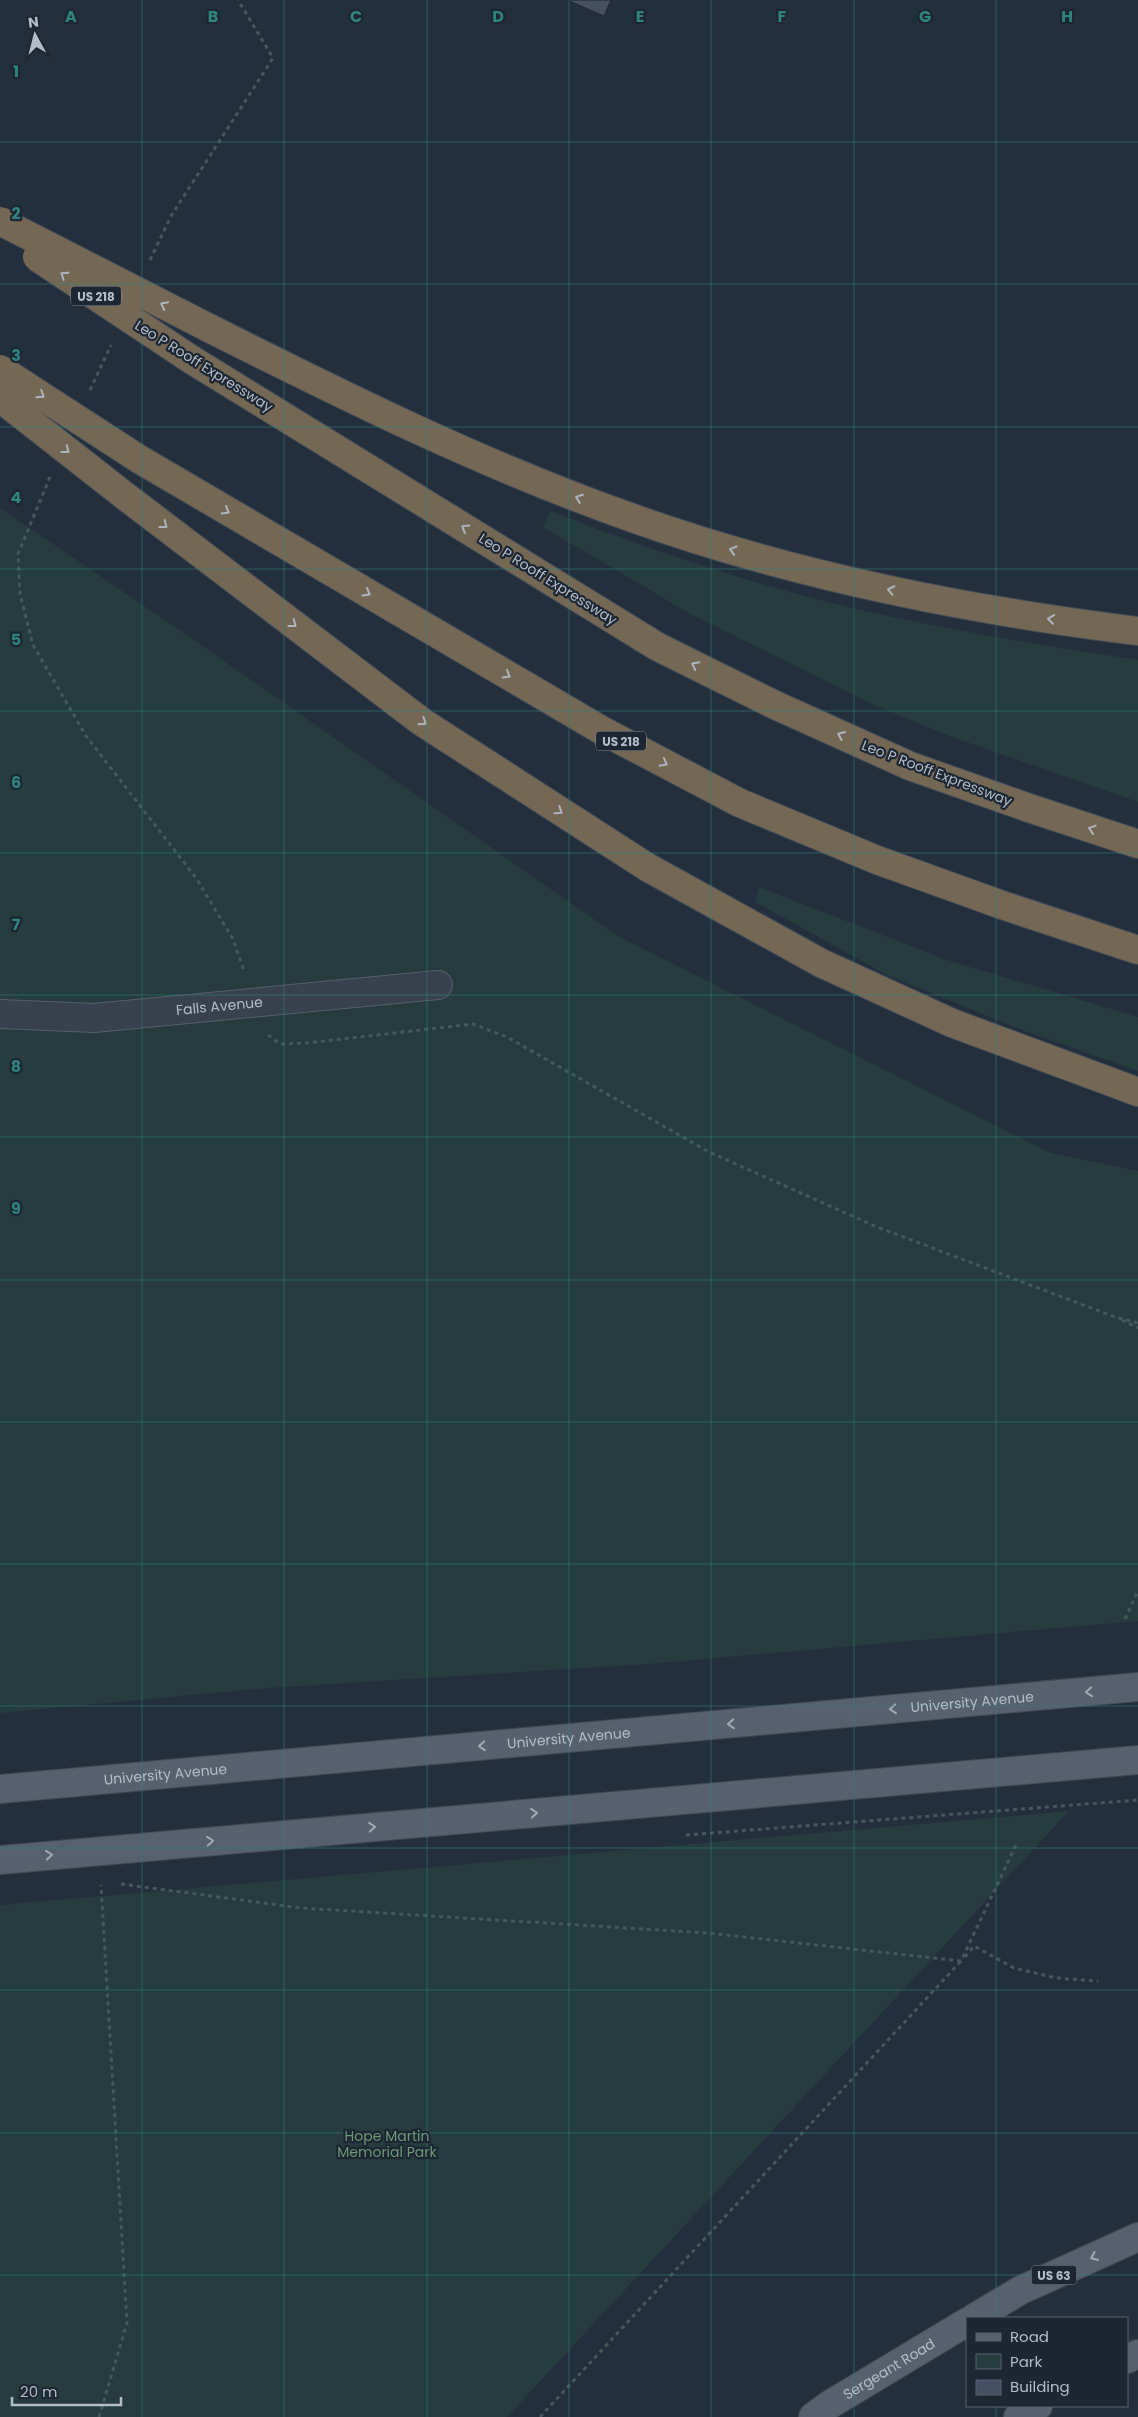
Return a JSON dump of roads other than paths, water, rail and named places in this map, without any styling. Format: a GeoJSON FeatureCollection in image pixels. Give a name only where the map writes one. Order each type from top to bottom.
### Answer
{"type":"FeatureCollection","features":[{"type":"Feature","properties":{"kind":"highway"},"geometry":{"type":"LineString","coordinates":[[0,221],[279,364],[498,466],[628,517],[763,559],[874,586],[990,610],[1138,631]]}},
{"type":"Feature","properties":{"kind":"highway","name":"Leo P Rooff Expressway"},"geometry":{"type":"LineString","coordinates":[[0,232],[192,360],[658,646],[775,705],[910,766],[1138,844]]}},
{"type":"Feature","properties":{"kind":"highway","name":"US 218"},"geometry":{"type":"LineString","coordinates":[[0,369],[139,460],[603,731],[740,803],[877,860],[1002,905],[1138,950]]}},
{"type":"Feature","properties":{"kind":"highway"},"geometry":{"type":"LineString","coordinates":[[0,398],[125,496],[422,722],[647,867],[839,971],[952,1023],[1138,1092]]}},
{"type":"Feature","properties":{"kind":"main road","name":"University Avenue"},"geometry":{"type":"LineString","coordinates":[[0,1789],[1138,1687]]}},
{"type":"Feature","properties":{"kind":"main road"},"geometry":{"type":"LineString","coordinates":[[0,1860],[1138,1760]]}},
{"type":"Feature","properties":{"kind":"main road","name":"US 63"},"geometry":{"type":"LineString","coordinates":[[976,2317],[1021,2290],[1138,2237]]}},
{"type":"Feature","properties":{"kind":"main road","name":"Sergeant Road"},"geometry":{"type":"LineString","coordinates":[[813,2417],[829,2405],[966,2323]]}},
{"type":"Feature","properties":{"kind":"main road"},"geometry":{"type":"LineString","coordinates":[[1018,2417],[1036,2407]]}},
{"type":"Feature","properties":{"kind":"street","name":"Falls Avenue"},"geometry":{"type":"LineString","coordinates":[[0,1014],[94,1018],[438,985]]}},
{"type":"Feature","properties":{"kind":"park label","name":"Hope Martin Memorial Park"},"geometry":{"type":"Point","coordinates":[387,2144]}}]}
